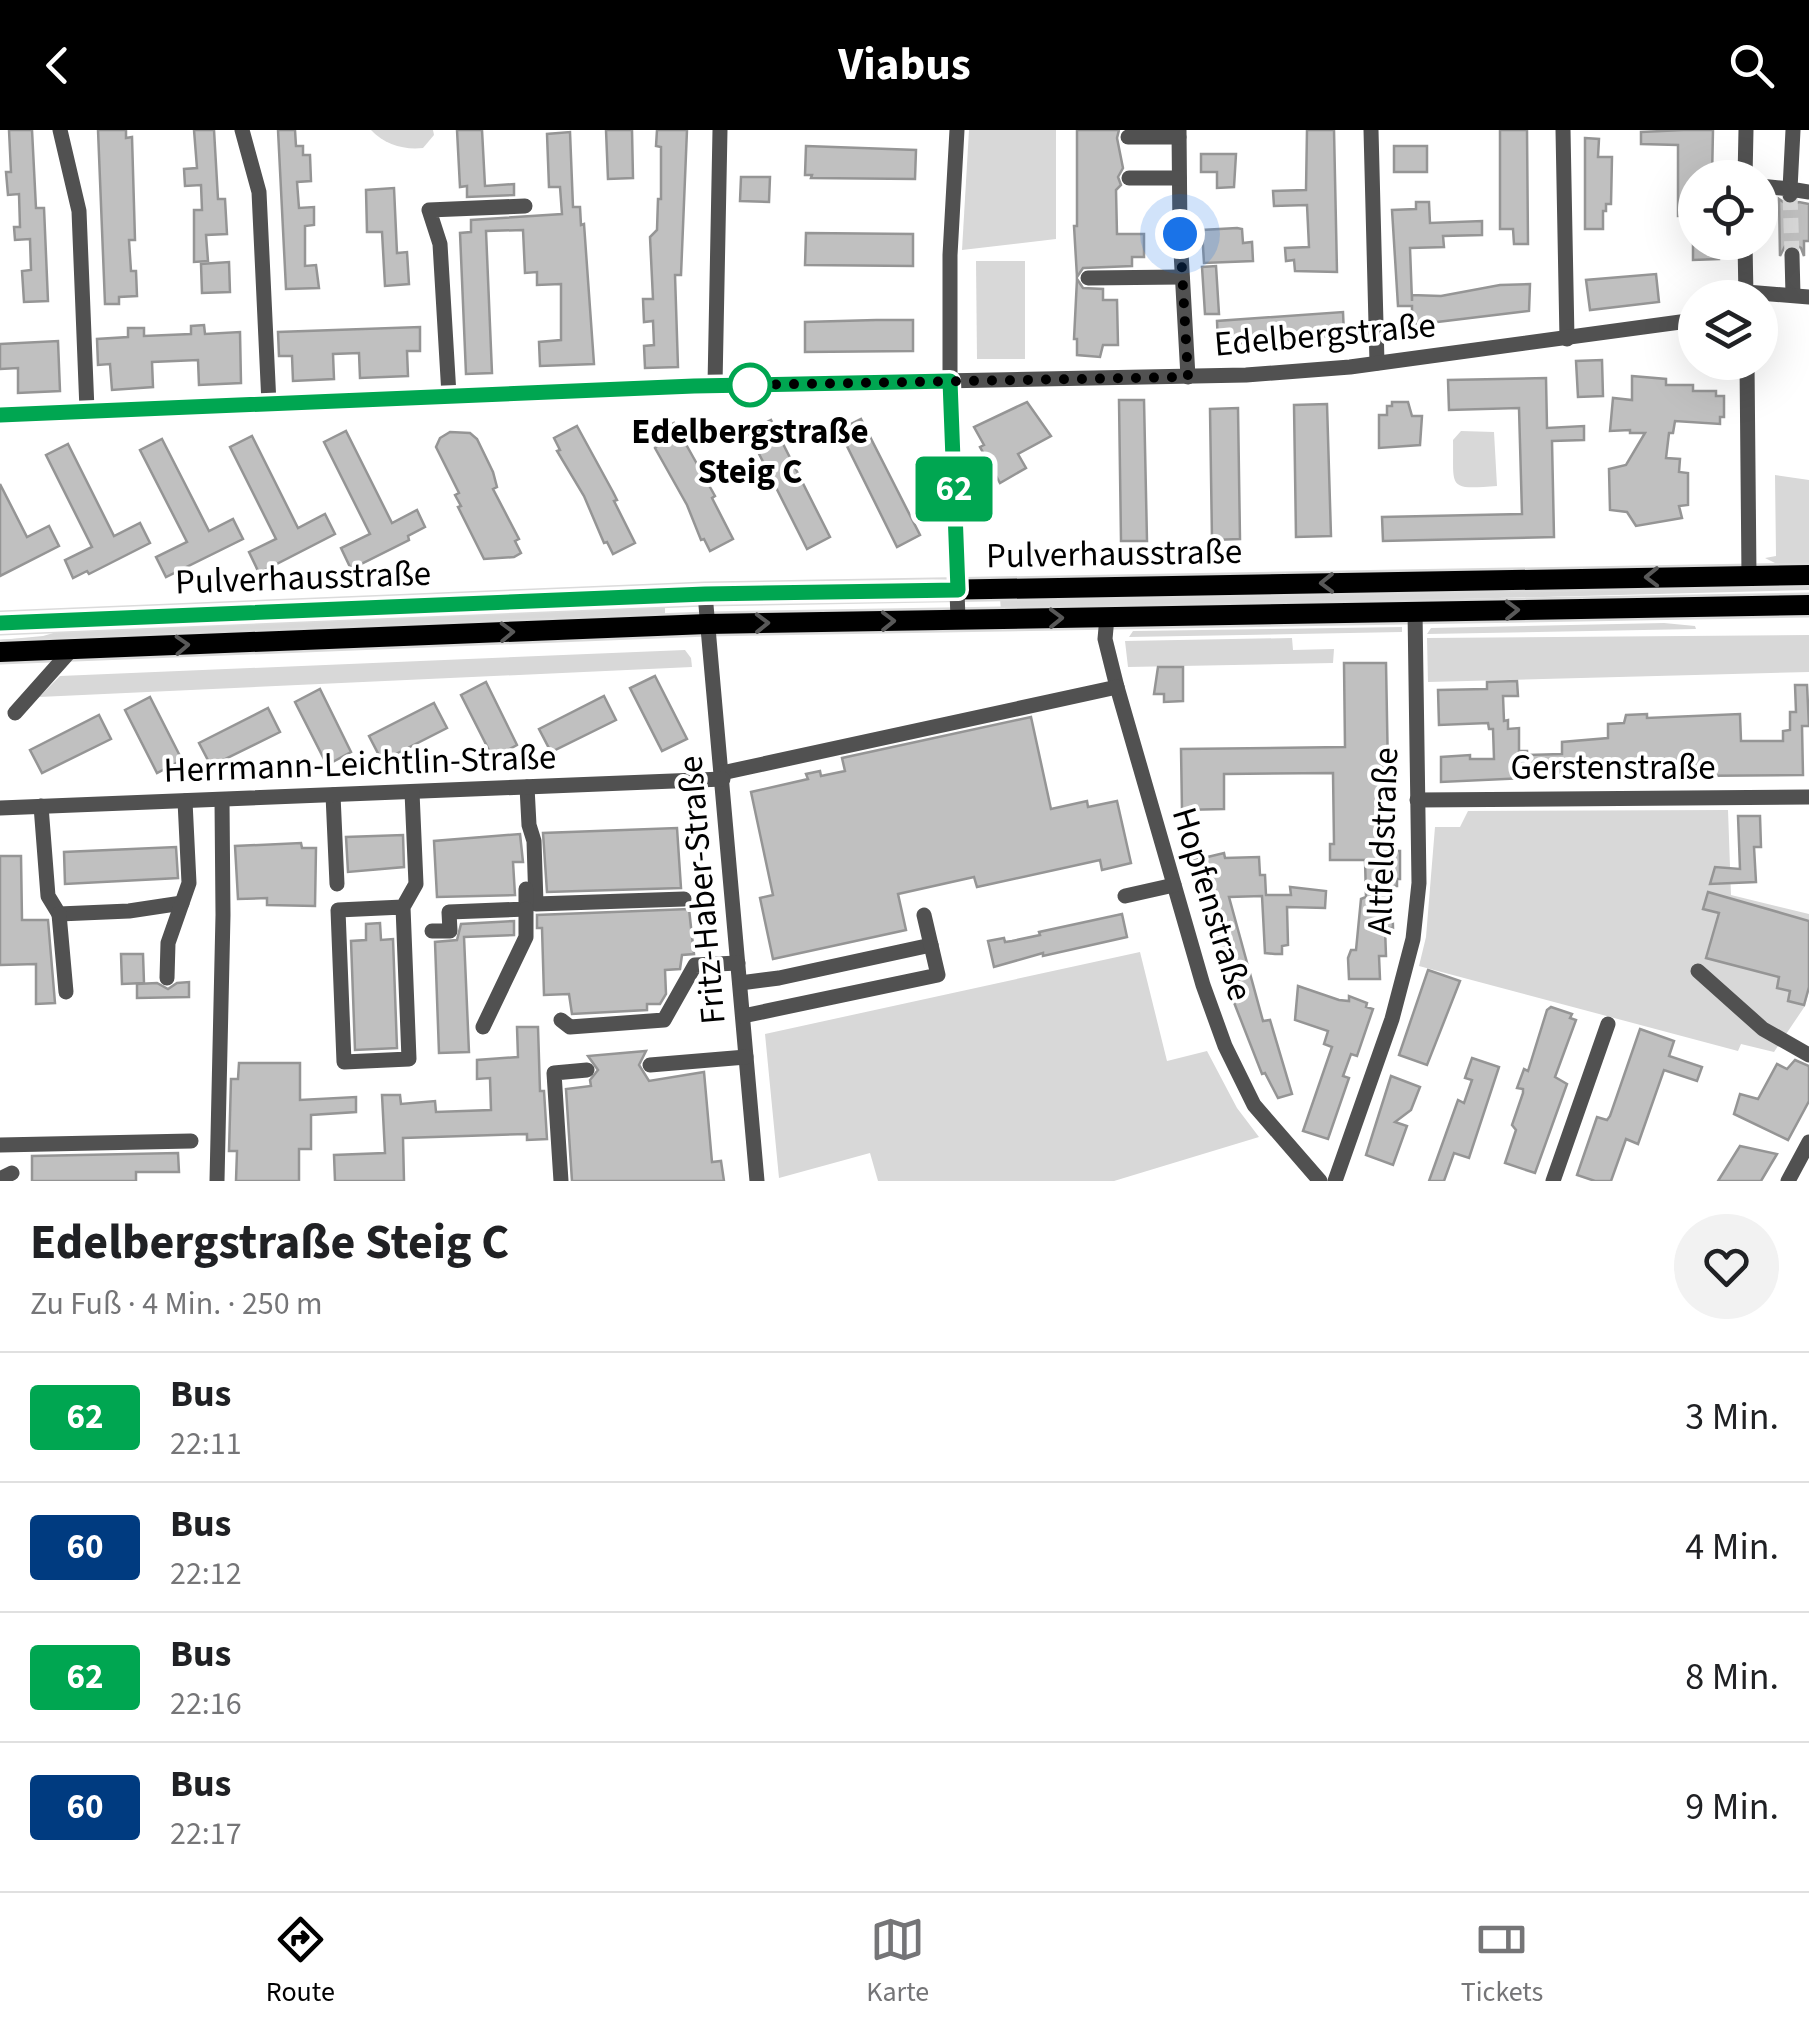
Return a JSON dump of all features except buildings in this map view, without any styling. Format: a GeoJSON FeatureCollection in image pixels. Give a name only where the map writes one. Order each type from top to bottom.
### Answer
{"type":"FeatureCollection","features":[{"type":"Feature","properties":{"kind":"main road","name":"Pulverhausstraße"},"geometry":{"type":"LineString","coordinates":[[0,623],[705,594],[1809,575]]}},
{"type":"Feature","properties":{"kind":"main road","name":"Pulverhausstraße"},"geometry":{"type":"LineString","coordinates":[[0,652],[707,624],[1809,605]]}},
{"type":"Feature","properties":{"kind":"street"},"geometry":{"type":"LineString","coordinates":[[60,130],[79,211],[87,410]]}},
{"type":"Feature","properties":{"kind":"street"},"geometry":{"type":"LineString","coordinates":[[242,130],[259,192],[270,404]]}},
{"type":"Feature","properties":{"kind":"street"},"geometry":{"type":"LineString","coordinates":[[716,385],[720,130]]}},
{"type":"Feature","properties":{"kind":"street"},"geometry":{"type":"LineString","coordinates":[[956,130],[950,255],[950,381],[958,620]]}},
{"type":"Feature","properties":{"kind":"street"},"geometry":{"type":"LineString","coordinates":[[1371,130],[1377,363]]}},
{"type":"Feature","properties":{"kind":"street"},"geometry":{"type":"LineString","coordinates":[[1562,130],[1567,338]]}},
{"type":"Feature","properties":{"kind":"street"},"geometry":{"type":"LineString","coordinates":[[1745,160],[1746,130]]}},
{"type":"Feature","properties":{"kind":"street"},"geometry":{"type":"LineString","coordinates":[[1790,192],[1793,130]]}},
{"type":"Feature","properties":{"kind":"street"},"geometry":{"type":"LineString","coordinates":[[1128,138],[1179,134],[1188,377]]}},
{"type":"Feature","properties":{"kind":"street"},"geometry":{"type":"LineString","coordinates":[[1129,178],[1179,178]]}},
{"type":"Feature","properties":{"kind":"street"},"geometry":{"type":"LineString","coordinates":[[1778,190],[1809,192]]}},
{"type":"Feature","properties":{"kind":"street"},"geometry":{"type":"LineString","coordinates":[[449,395],[440,244],[430,210],[525,206]]}},
{"type":"Feature","properties":{"kind":"street"},"geometry":{"type":"LineString","coordinates":[[1792,256],[1801,296]]}},
{"type":"Feature","properties":{"kind":"street"},"geometry":{"type":"LineString","coordinates":[[1088,278],[1182,278]]}},
{"type":"Feature","properties":{"kind":"street","name":"Edelbergstraße"},"geometry":{"type":"LineString","coordinates":[[0,414],[716,385],[1188,377],[1306,371],[1678,322]]}},
{"type":"Feature","properties":{"kind":"street"},"geometry":{"type":"LineString","coordinates":[[1747,380],[1749,576]]}},
{"type":"Feature","properties":{"kind":"street","name":"Fritz-Haber-Straße"},"geometry":{"type":"LineString","coordinates":[[705,594],[756,1181]]}},
{"type":"Feature","properties":{"kind":"street","name":"Altfeldstraße"},"geometry":{"type":"LineString","coordinates":[[1335,1181],[1392,1019],[1414,938],[1419,882],[1415,612]]}},
{"type":"Feature","properties":{"kind":"street","name":"Hopfenstraße"},"geometry":{"type":"LineString","coordinates":[[1106,617],[1106,639],[1118,687],[1202,985],[1238,1074],[1269,1124],[1320,1181]]}},
{"type":"Feature","properties":{"kind":"street"},"geometry":{"type":"LineString","coordinates":[[15,713],[72,650]]}},
{"type":"Feature","properties":{"kind":"street","name":"Herrmann-Leichtlin-Straße"},"geometry":{"type":"LineString","coordinates":[[0,808],[723,776],[1118,687]]}},
{"type":"Feature","properties":{"kind":"street"},"geometry":{"type":"LineString","coordinates":[[483,1027],[526,937],[527,787]]}},
{"type":"Feature","properties":{"kind":"street"},"geometry":{"type":"LineString","coordinates":[[403,907],[338,910],[344,1062],[409,1059],[403,907],[416,884],[412,792]]}},
{"type":"Feature","properties":{"kind":"street"},"geometry":{"type":"LineString","coordinates":[[333,795],[337,884]]}},
{"type":"Feature","properties":{"kind":"street","name":"Gerstenstraße"},"geometry":{"type":"LineString","coordinates":[[1417,800],[1809,797]]}},
{"type":"Feature","properties":{"kind":"street"},"geometry":{"type":"LineString","coordinates":[[217,1181],[222,800]]}},
{"type":"Feature","properties":{"kind":"street"},"geometry":{"type":"LineString","coordinates":[[167,978],[168,943],[189,883],[185,801]]}},
{"type":"Feature","properties":{"kind":"street"},"geometry":{"type":"LineString","coordinates":[[42,806],[48,896],[59,914],[66,992]]}},
{"type":"Feature","properties":{"kind":"street"},"geometry":{"type":"LineString","coordinates":[[528,825],[534,841],[536,904],[684,899]]}},
{"type":"Feature","properties":{"kind":"street"},"geometry":{"type":"LineString","coordinates":[[1125,896],[1174,885]]}},
{"type":"Feature","properties":{"kind":"street"},"geometry":{"type":"LineString","coordinates":[[59,914],[129,911],[182,903]]}},
{"type":"Feature","properties":{"kind":"street"},"geometry":{"type":"LineString","coordinates":[[432,931],[450,931],[449,912],[526,909]]}},
{"type":"Feature","properties":{"kind":"street"},"geometry":{"type":"LineString","coordinates":[[743,1016],[938,974],[924,915]]}},
{"type":"Feature","properties":{"kind":"street"},"geometry":{"type":"LineString","coordinates":[[740,982],[779,978],[931,945]]}},
{"type":"Feature","properties":{"kind":"street"},"geometry":{"type":"LineString","coordinates":[[561,1020],[570,1027],[664,1020],[695,965],[738,962]]}},
{"type":"Feature","properties":{"kind":"street"},"geometry":{"type":"LineString","coordinates":[[1698,971],[1762,1029],[1809,1055]]}},
{"type":"Feature","properties":{"kind":"street"},"geometry":{"type":"LineString","coordinates":[[1553,1181],[1608,1024]]}},
{"type":"Feature","properties":{"kind":"street"},"geometry":{"type":"LineString","coordinates":[[650,1065],[746,1057]]}},
{"type":"Feature","properties":{"kind":"street"},"geometry":{"type":"LineString","coordinates":[[561,1181],[554,1073],[588,1070]]}},
{"type":"Feature","properties":{"kind":"street"},"geometry":{"type":"LineString","coordinates":[[0,1145],[191,1140]]}},
{"type":"Feature","properties":{"kind":"street"},"geometry":{"type":"LineString","coordinates":[[1788,1181],[1809,1142]]}},
{"type":"Feature","properties":{"kind":"shaded area"},"geometry":{"type":"Polygon","coordinates":[[[371,130],[433,130],[434,135],[423,148],[409,148],[389,143],[371,130]]]}},
{"type":"Feature","properties":{"kind":"shaded area"},"geometry":{"type":"Polygon","coordinates":[[[969,130],[1056,130],[1056,239],[962,250],[969,130]]]}},
{"type":"Feature","properties":{"kind":"shaded area"},"geometry":{"type":"Polygon","coordinates":[[[976,261],[1025,261],[1025,359],[977,359],[976,261]]]}},
{"type":"Feature","properties":{"kind":"shaded area"},"geometry":{"type":"Polygon","coordinates":[[[1461,431],[1494,432],[1497,486],[1469,487],[1456,482],[1453,440],[1461,431]]]}},
{"type":"Feature","properties":{"kind":"shaded area"},"geometry":{"type":"Polygon","coordinates":[[[1775,475],[1809,480],[1809,565],[1781,566],[1765,558],[1776,556],[1775,475]]]}},
{"type":"Feature","properties":{"kind":"shaded area"},"geometry":{"type":"Polygon","coordinates":[[[1809,583],[1809,590],[1001,611],[1000,598],[1809,583]]]}},
{"type":"Feature","properties":{"kind":"shaded area"},"geometry":{"type":"Polygon","coordinates":[[[665,604],[665,616],[0,644],[0,640],[43,636],[67,629],[665,604]]]}},
{"type":"Feature","properties":{"kind":"shaded area"},"geometry":{"type":"Polygon","coordinates":[[[1664,623],[1696,629],[1427,634],[1431,628],[1664,623]]]}},
{"type":"Feature","properties":{"kind":"shaded area"},"geometry":{"type":"Polygon","coordinates":[[[1402,627],[1402,632],[1129,637],[1133,631],[1402,627]]]}},
{"type":"Feature","properties":{"kind":"shaded area"},"geometry":{"type":"Polygon","coordinates":[[[1809,635],[1809,672],[1428,682],[1427,638],[1809,635]]]}},
{"type":"Feature","properties":{"kind":"shaded area"},"geometry":{"type":"Polygon","coordinates":[[[1292,638],[1293,650],[1334,649],[1333,663],[1128,667],[1125,641],[1292,638]]]}},
{"type":"Feature","properties":{"kind":"shaded area"},"geometry":{"type":"Polygon","coordinates":[[[685,650],[692,667],[39,697],[60,676],[685,650]]]}},
{"type":"Feature","properties":{"kind":"shaded area"},"geometry":{"type":"Polygon","coordinates":[[[1728,810],[1731,895],[1809,914],[1809,991],[1805,1006],[1774,1052],[1741,1044],[1738,1051],[1419,966],[1426,937],[1435,827],[1460,827],[1468,811],[1728,810]]]}},
{"type":"Feature","properties":{"kind":"shaded area"},"geometry":{"type":"Polygon","coordinates":[[[1140,952],[1167,1061],[1207,1051],[1237,1108],[1259,1137],[1114,1181],[878,1181],[870,1153],[779,1178],[765,1034],[1140,952]]]}},
{"type":"Feature","properties":{"kind":"tunnel"},"geometry":{"type":"LineString","coordinates":[[1790,195],[1792,255]]}},
{"type":"Feature","properties":{"kind":"bus line","name":"62"},"geometry":{"type":"LineString","coordinates":[[0,415],[694,386],[950,381],[958,590],[705,594],[0,623]]}},
{"type":"Feature","properties":{"kind":"place","name":"Edelbergstraße Steig C"},"geometry":{"type":"Point","coordinates":[750,385]}},
{"type":"Feature","properties":{"kind":"route"},"geometry":{"type":"LineString","coordinates":[[750,385],[745,385],[1188,377],[1180,234]]}}]}
